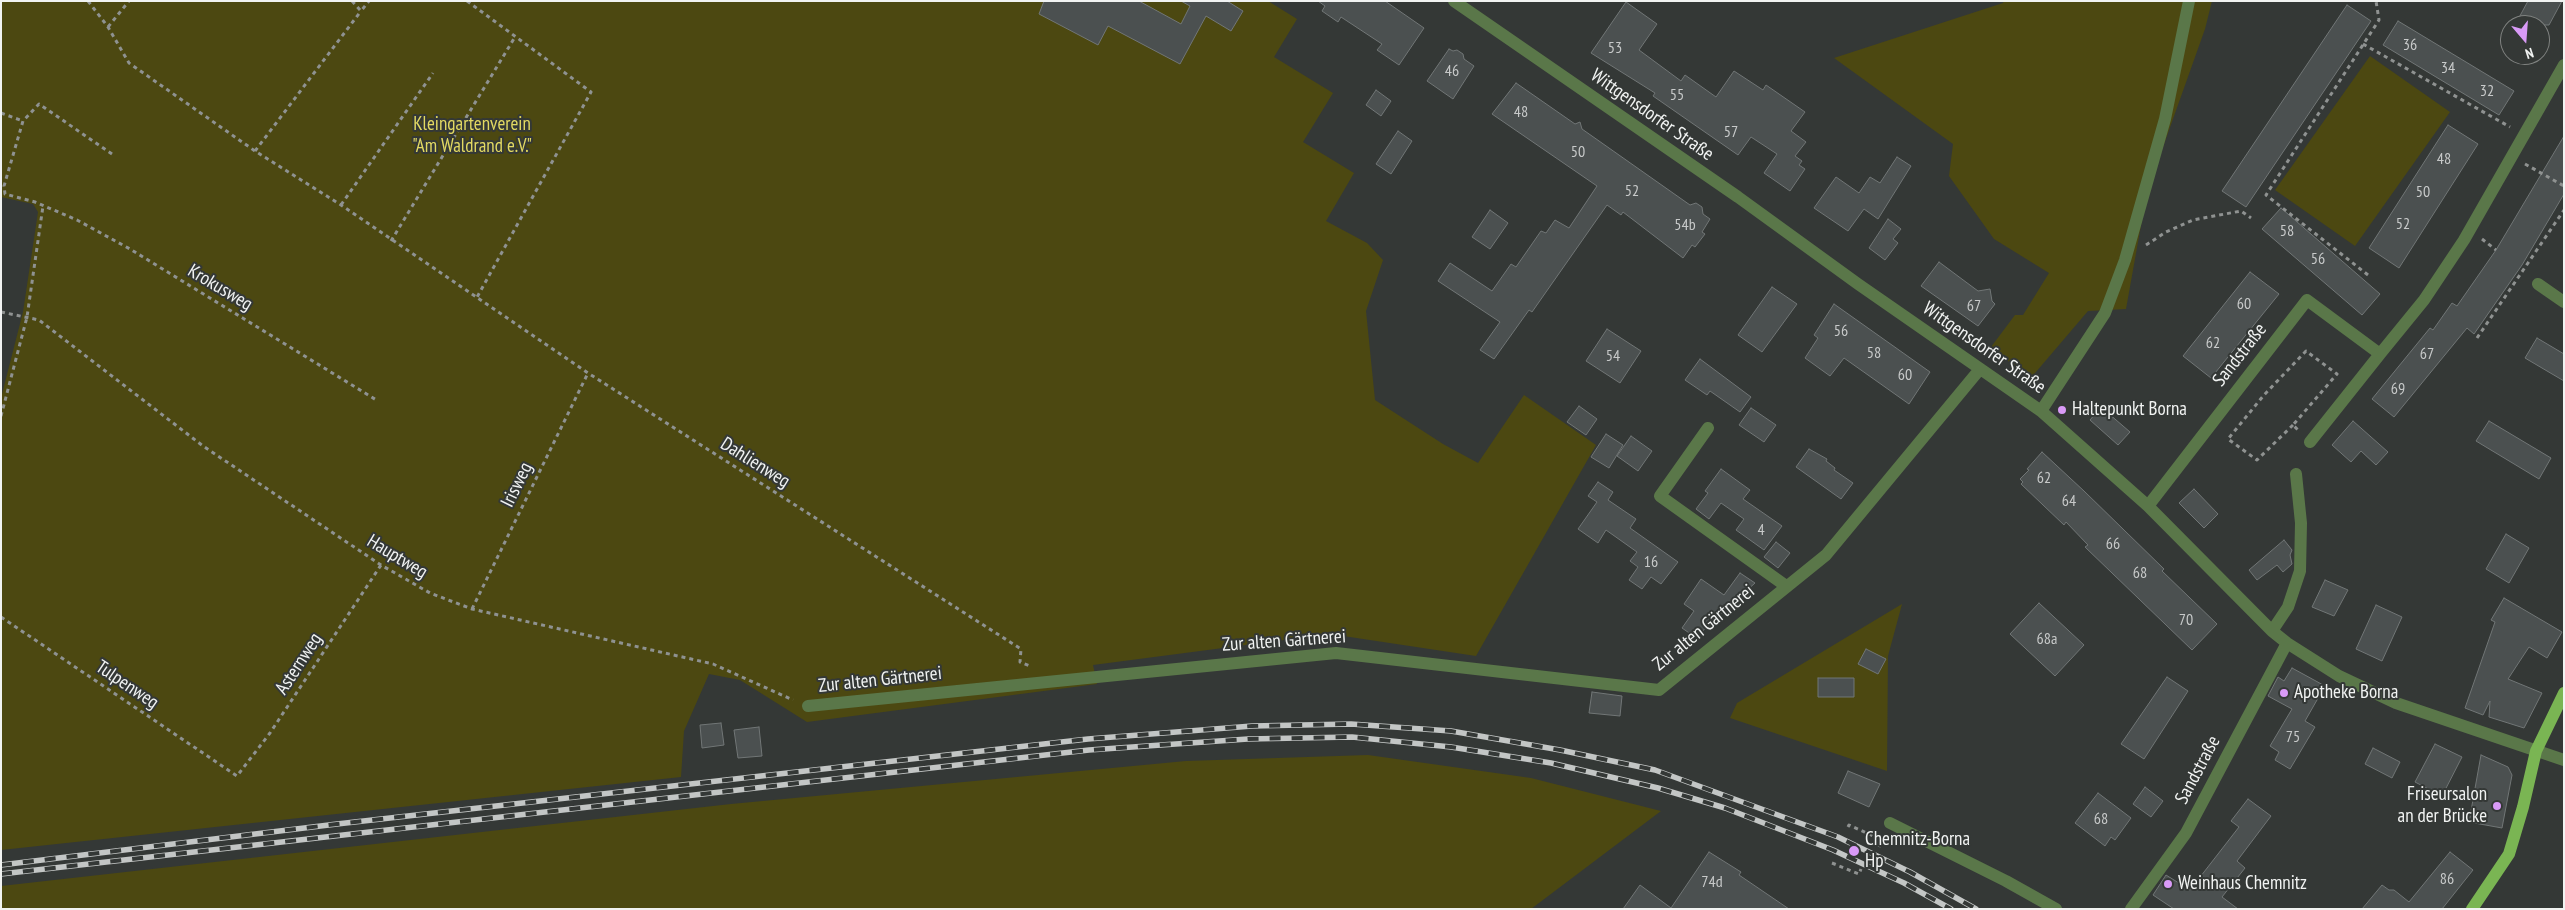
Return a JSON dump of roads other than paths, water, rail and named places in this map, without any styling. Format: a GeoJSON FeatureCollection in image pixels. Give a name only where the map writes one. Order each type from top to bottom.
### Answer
{"type":"FeatureCollection","features":[{"type":"Feature","properties":{"kind":"main road"},"geometry":{"type":"LineString","coordinates":[[2472,909],[2509,854],[2536,751],[2564,693]]}},
{"type":"Feature","properties":{"kind":"street","name":"Wittgensdorfer Straße"},"geometry":{"type":"LineString","coordinates":[[1454,1],[1730,191],[2041,411],[2148,506],[2272,631],[2288,643],[2338,676],[2396,703],[2564,760]]}},
{"type":"Feature","properties":{"kind":"street"},"geometry":{"type":"LineString","coordinates":[[2041,411],[2105,313],[2125,260],[2165,119],[2190,1]]}},
{"type":"Feature","properties":{"kind":"street"},"geometry":{"type":"LineString","coordinates":[[2310,442],[2424,300],[2464,240],[2522,134],[2564,65]]}},
{"type":"Feature","properties":{"kind":"street"},"geometry":{"type":"LineString","coordinates":[[2538,284],[2564,302]]}},
{"type":"Feature","properties":{"kind":"street","name":"Sandstraße"},"geometry":{"type":"LineString","coordinates":[[2148,506],[2307,300],[2380,354]]}},
{"type":"Feature","properties":{"kind":"street","name":"Zur alten Gärtnerei"},"geometry":{"type":"LineString","coordinates":[[808,706],[1336,653],[1659,690],[1826,555],[1980,369]]}},
{"type":"Feature","properties":{"kind":"street","name":"Zur alten Gärtnerei"},"geometry":{"type":"LineString","coordinates":[[1708,428],[1660,496],[1786,586]]}},
{"type":"Feature","properties":{"kind":"street"},"geometry":{"type":"LineString","coordinates":[[2272,631],[2288,607],[2300,571],[2301,523],[2296,474]]}},
{"type":"Feature","properties":{"kind":"street","name":"Sandstraße"},"geometry":{"type":"LineString","coordinates":[[2131,909],[2186,833],[2288,643]]}},
{"type":"Feature","properties":{"kind":"street"},"geometry":{"type":"LineString","coordinates":[[1890,824],[2006,881],[2056,909]]}},
{"type":"Feature","properties":{"kind":"railway"},"geometry":{"type":"LineString","coordinates":[[1,865],[337,824],[1088,739],[1252,726],[1351,724],[1451,731],[1560,750],[1655,770],[1838,837],[1910,872],[1976,909]]}},
{"type":"Feature","properties":{"kind":"railway"},"geometry":{"type":"LineString","coordinates":[[1,874],[1089,750],[1248,739],[1352,737],[1451,747],[1551,763],[1658,788],[1725,808],[1833,850],[1904,883],[1951,909]]}},
{"type":"Feature","properties":{"kind":"place","name":"Haltepunkt Borna"},"geometry":{"type":"Point","coordinates":[2062,410]}},
{"type":"Feature","properties":{"kind":"place","name":"Apotheke Borna"},"geometry":{"type":"Point","coordinates":[2284,693]}},
{"type":"Feature","properties":{"kind":"place","name":"Friseursalon an der Brücke"},"geometry":{"type":"Point","coordinates":[2497,806]}},
{"type":"Feature","properties":{"kind":"place","name":"Chemnitz-Borna Hp"},"geometry":{"type":"Point","coordinates":[1854,851]}},
{"type":"Feature","properties":{"kind":"place","name":"Weinhaus Chemnitz"},"geometry":{"type":"Point","coordinates":[2168,884]}},
{"type":"Feature","properties":{"kind":"park label","name":"Kleingartenverein \"Am Waldrand e.V.\""},"geometry":{"type":"Point","coordinates":[472,136]}}]}
